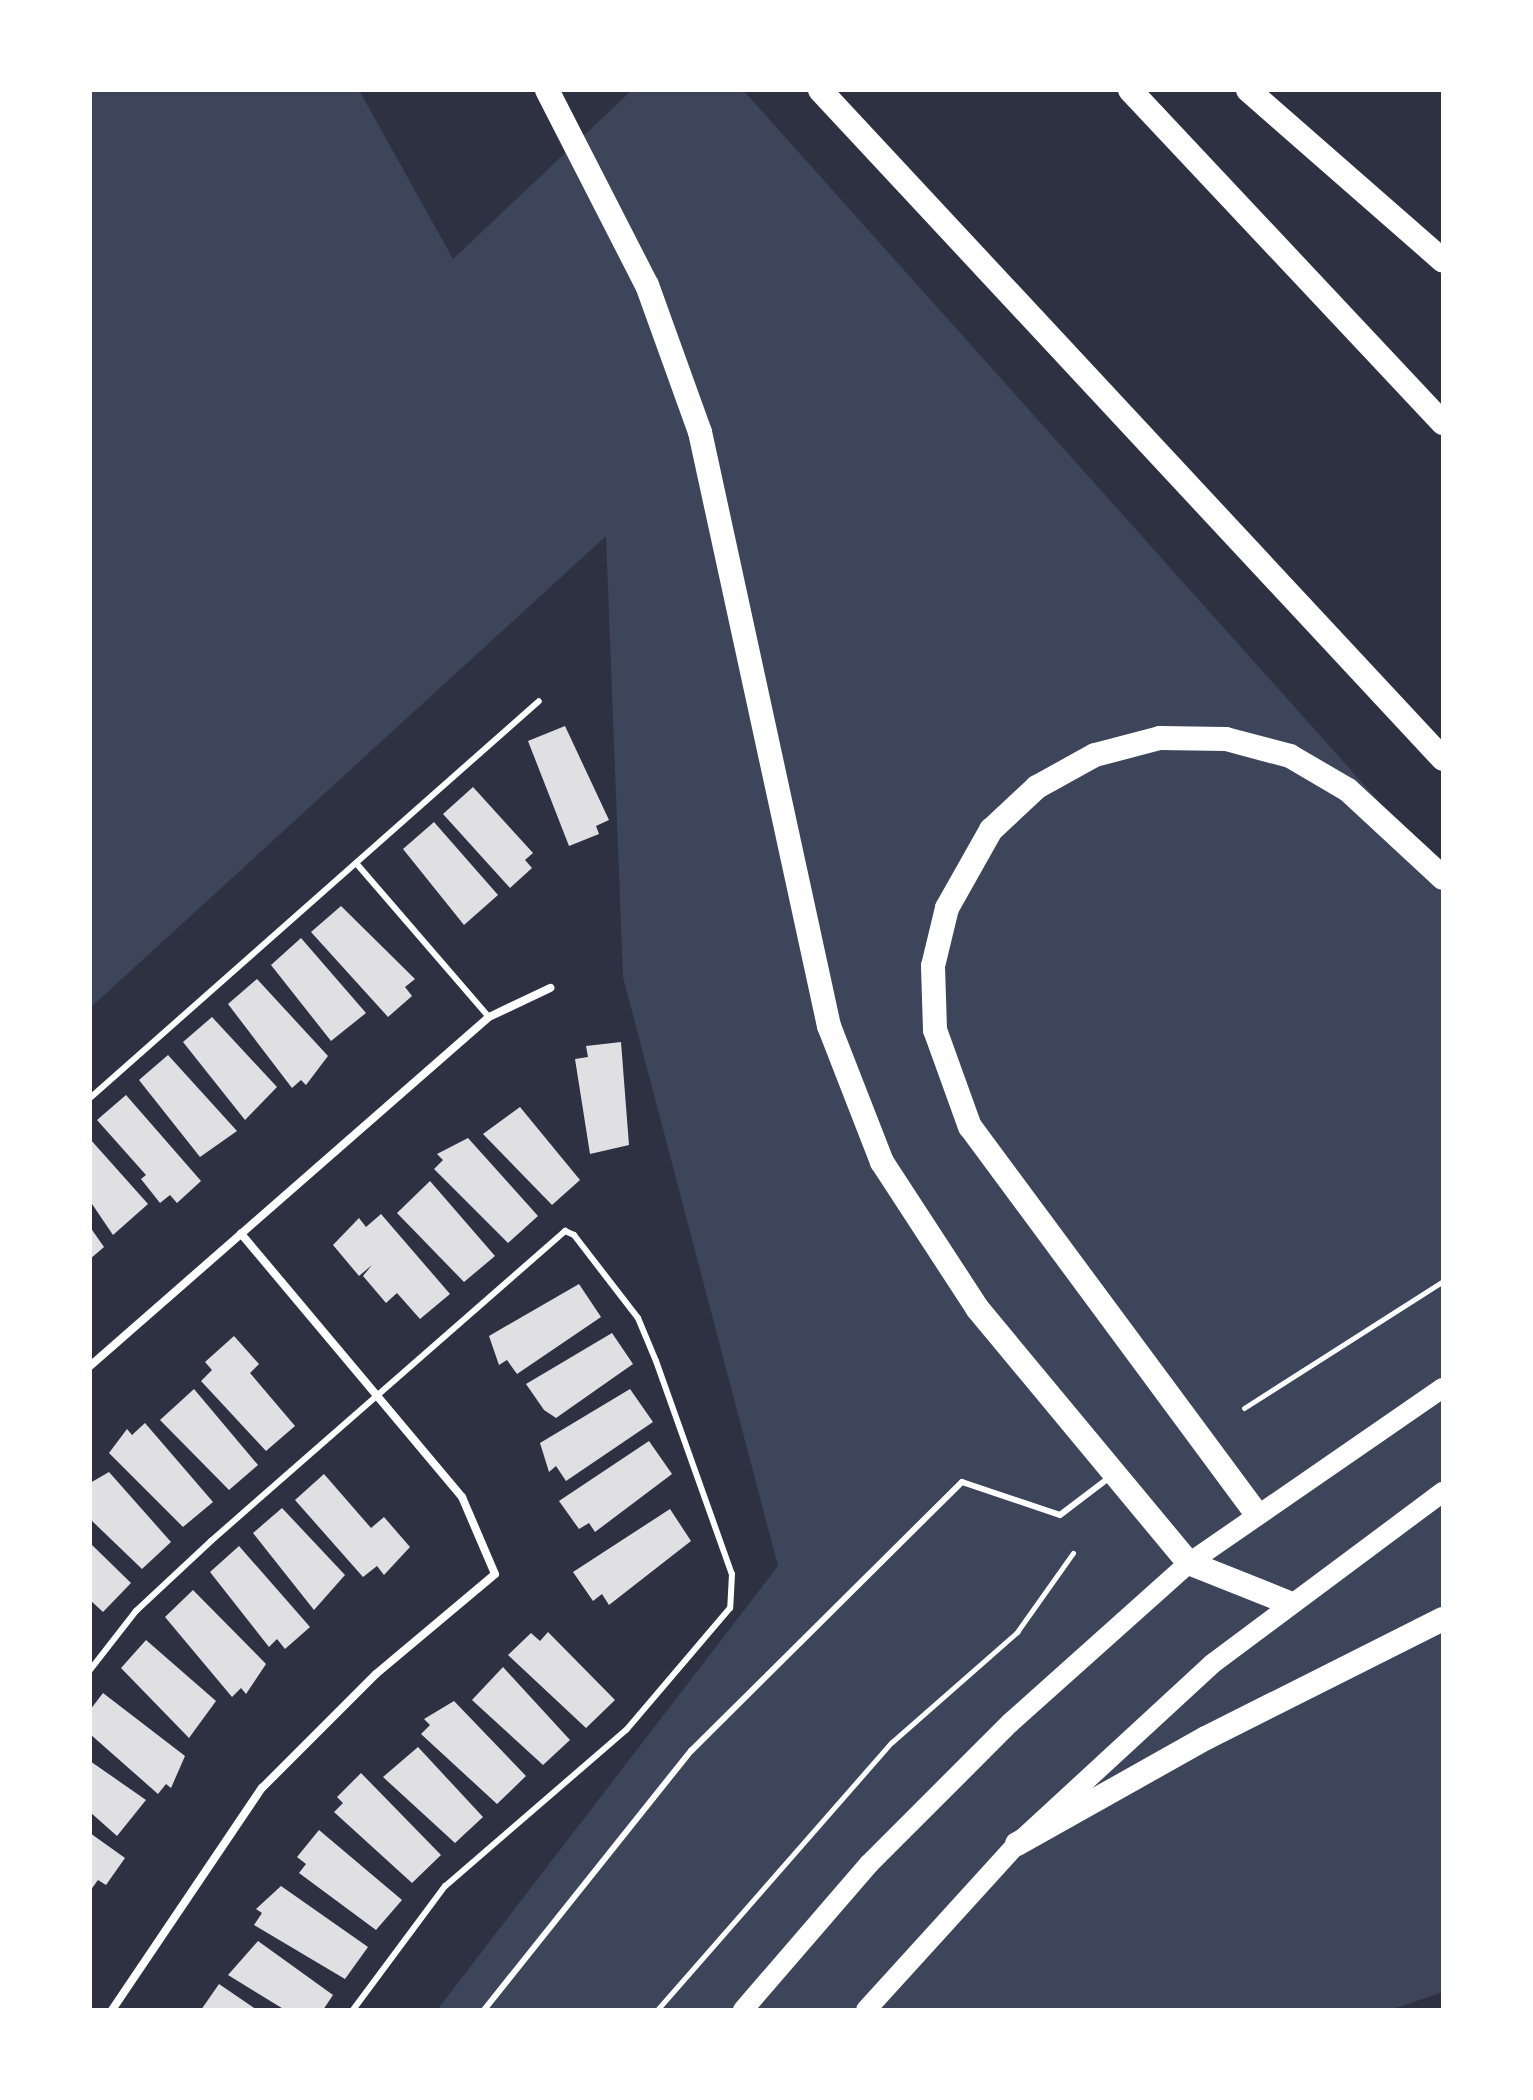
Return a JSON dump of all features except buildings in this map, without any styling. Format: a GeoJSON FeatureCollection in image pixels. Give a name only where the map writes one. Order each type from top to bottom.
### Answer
{"type":"FeatureCollection","features":[{"type":"Feature","properties":{"kind":"highway"},"geometry":{"type":"LineString","coordinates":[[547,90],[647,285],[700,432],[829,1026],[861,1118],[932,1246],[1112,1475],[1189,1563],[1287,1602]]}},
{"type":"Feature","properties":{"kind":"highway"},"geometry":{"type":"LineString","coordinates":[[820,90],[1443,759]]}},
{"type":"Feature","properties":{"kind":"highway"},"geometry":{"type":"LineString","coordinates":[[1130,90],[1443,423]]}},
{"type":"Feature","properties":{"kind":"highway"},"geometry":{"type":"LineString","coordinates":[[1248,90],[1443,261]]}},
{"type":"Feature","properties":{"kind":"highway"},"geometry":{"type":"LineString","coordinates":[[1256,1513],[970,1127],[935,1030],[939,936],[959,880],[1012,808],[1085,760],[1160,738],[1226,739],[1290,756],[1348,790],[1443,878]]}},
{"type":"Feature","properties":{"kind":"highway"},"geometry":{"type":"LineString","coordinates":[[1017,1844],[1206,1738],[1443,1619]]}},
{"type":"Feature","properties":{"kind":"main road"},"geometry":{"type":"LineString","coordinates":[[743,2010],[869,1864],[1010,1723],[1189,1563],[1256,1513],[1443,1388]]}},
{"type":"Feature","properties":{"kind":"main road"},"geometry":{"type":"LineString","coordinates":[[866,2010],[1017,1844],[1287,1602],[1443,1492]]}},
{"type":"Feature","properties":{"kind":"street"},"geometry":{"type":"LineString","coordinates":[[90,1366],[489,1017],[550,988]]}},
{"type":"Feature","properties":{"kind":"street"},"geometry":{"type":"LineString","coordinates":[[112,2010],[262,1788],[376,1674],[495,1574],[462,1497],[241,1234]]}},
{"type":"Feature","properties":{"kind":"lane"},"geometry":{"type":"LineString","coordinates":[[90,1098],[539,701]]}},
{"type":"Feature","properties":{"kind":"lane"},"geometry":{"type":"LineString","coordinates":[[356,863],[489,1017]]}},
{"type":"Feature","properties":{"kind":"lane"},"geometry":{"type":"LineString","coordinates":[[90,1670],[136,1611],[565,1231],[574,1235],[638,1318],[734,1594],[723,1624],[647,1710],[445,1886],[353,2010]]}},
{"type":"Feature","properties":{"kind":"lane"},"geometry":{"type":"LineString","coordinates":[[484,2010],[691,1751],[962,1482],[1060,1515],[1112,1475]]}},
{"type":"Feature","properties":{"kind":"path"},"geometry":{"type":"LineString","coordinates":[[1244,1408],[1443,1281]]}},
{"type":"Feature","properties":{"kind":"path"},"geometry":{"type":"LineString","coordinates":[[657,2010],[892,1742],[1017,1632],[1073,1553]]}},
{"type":"Feature","properties":{"kind":"shaded area"},"geometry":{"type":"Polygon","coordinates":[[[90,90],[359,90],[453,259],[632,90],[743,90],[1443,873],[1443,1992],[1390,2010],[437,2010],[778,1566],[623,977],[606,536],[90,1008],[90,90]]]}}]}
